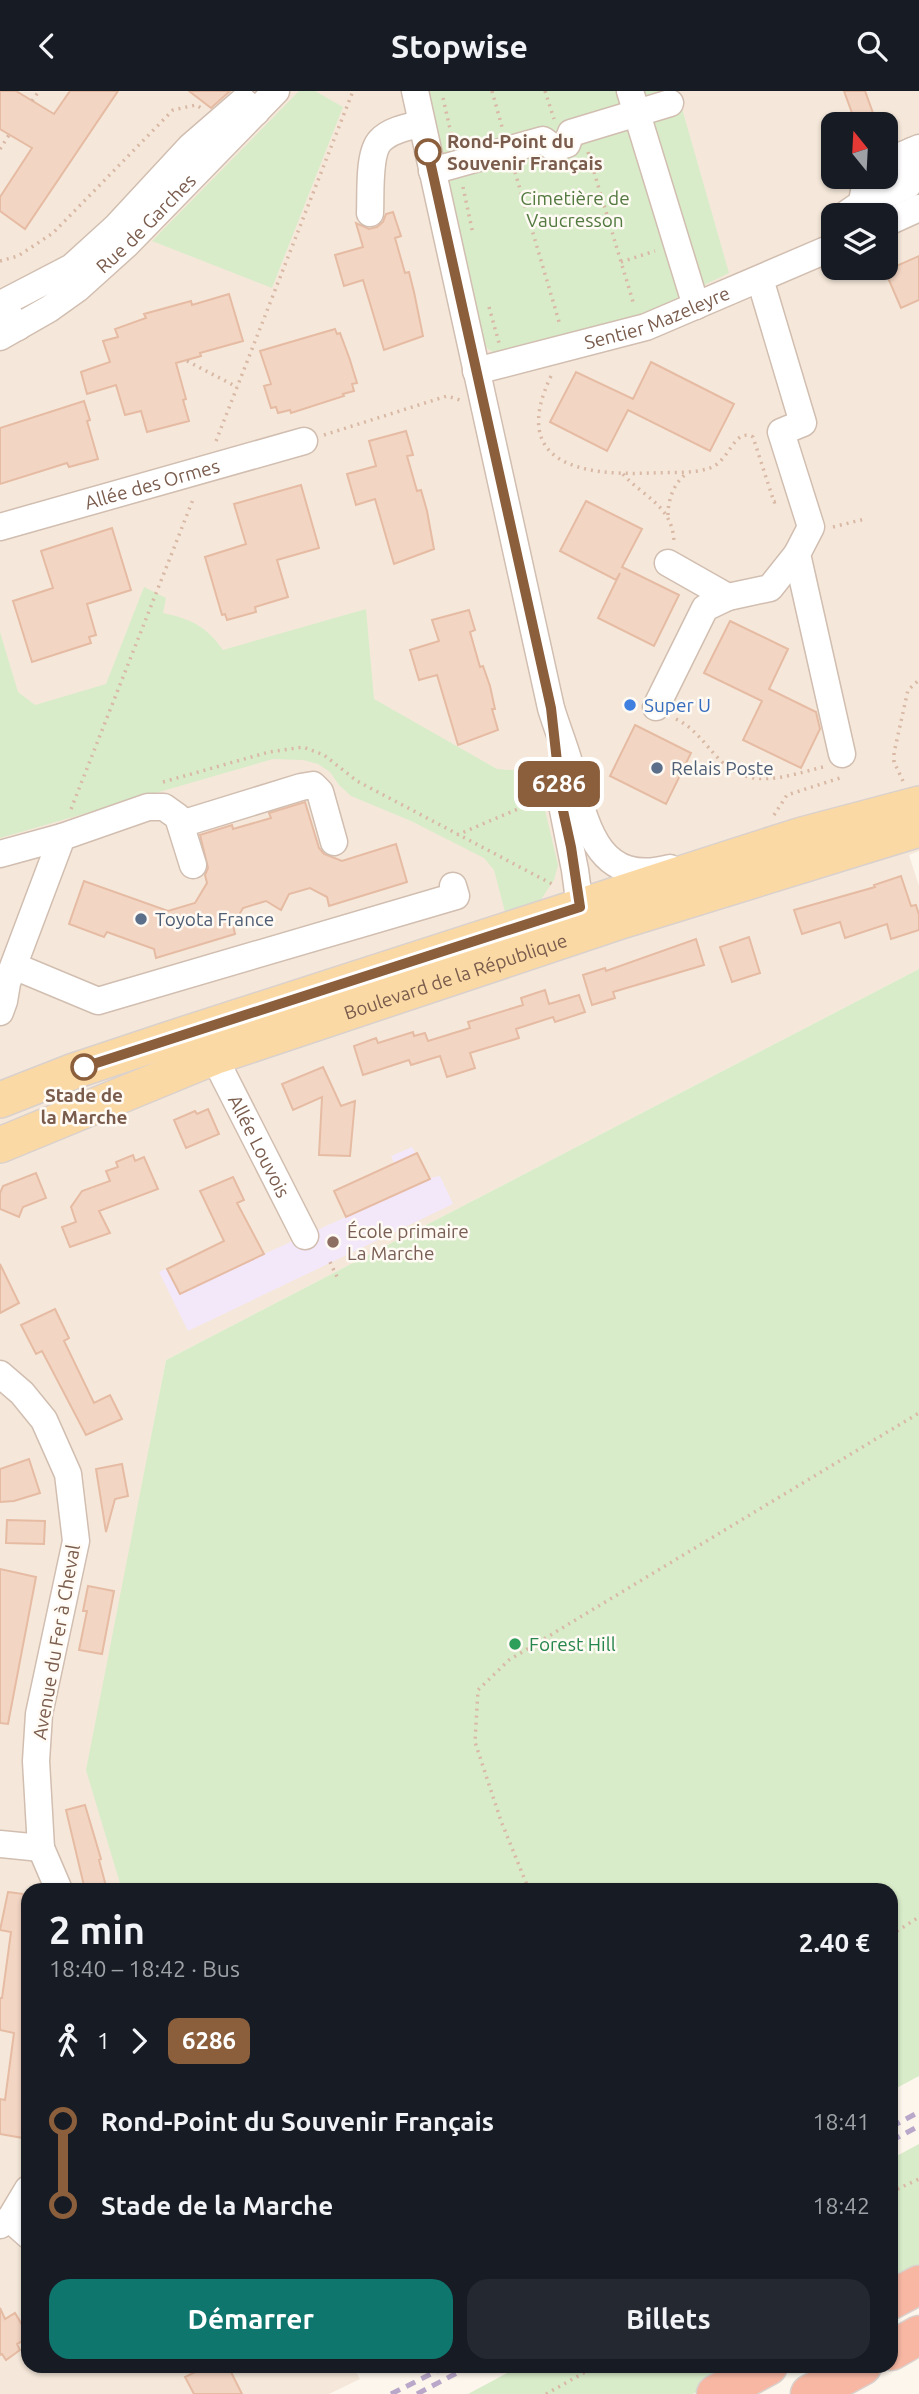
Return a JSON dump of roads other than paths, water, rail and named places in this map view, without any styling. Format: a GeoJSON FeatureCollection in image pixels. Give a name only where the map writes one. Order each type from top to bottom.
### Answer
{"type":"FeatureCollection","features":[{"type":"Feature","properties":{"kind":"highway"},"geometry":{"type":"LineString","coordinates":[[898,2296],[919,2285]]}},
{"type":"Feature","properties":{"kind":"highway"},"geometry":{"type":"LineString","coordinates":[[898,2347],[919,2335]]}},
{"type":"Feature","properties":{"kind":"highway"},"geometry":{"type":"LineString","coordinates":[[716,2394],[755,2373]]}},
{"type":"Feature","properties":{"kind":"highway"},"geometry":{"type":"LineString","coordinates":[[810,2394],[849,2373]]}},
{"type":"Feature","properties":{"kind":"main road","name":"Boulevard de la République"},"geometry":{"type":"LineString","coordinates":[[630,905],[727,859],[802,835],[918,813]]}},
{"type":"Feature","properties":{"kind":"main road","name":"Boulevard de la République"},"geometry":{"type":"LineString","coordinates":[[0,1100],[74,1071],[158,1043],[575,909],[630,905],[918,813]]}},
{"type":"Feature","properties":{"kind":"main road","name":"Boulevard de la République"},"geometry":{"type":"LineString","coordinates":[[0,1145],[575,909]]}},
{"type":"Feature","properties":{"kind":"street","name":"Rue de Garches"},"geometry":{"type":"LineString","coordinates":[[9,332],[77,289],[127,244],[276,91]]}},
{"type":"Feature","properties":{"kind":"street"},"geometry":{"type":"LineString","coordinates":[[415,91],[551,708],[586,825],[594,841],[611,859],[630,870],[644,872],[727,859]]}},
{"type":"Feature","properties":{"kind":"street"},"geometry":{"type":"LineString","coordinates":[[9,332],[0,304],[72,267],[115,228],[190,147],[243,101],[256,113]]}},
{"type":"Feature","properties":{"kind":"street"},"geometry":{"type":"LineString","coordinates":[[432,171],[563,132],[634,102],[670,103]]}},
{"type":"Feature","properties":{"kind":"street"},"geometry":{"type":"LineString","coordinates":[[634,102],[696,306]]}},
{"type":"Feature","properties":{"kind":"street"},"geometry":{"type":"LineString","coordinates":[[370,212],[372,169],[375,150],[380,140],[401,128],[421,124]]}},
{"type":"Feature","properties":{"kind":"street","name":"Sentier Mazeleyre"},"geometry":{"type":"LineString","coordinates":[[476,370],[562,338],[646,327],[760,279],[821,248]]}},
{"type":"Feature","properties":{"kind":"street"},"geometry":{"type":"LineString","coordinates":[[656,707],[705,608],[728,597],[770,588],[797,554],[811,527],[781,432],[803,423],[760,279]]}},
{"type":"Feature","properties":{"kind":"street","name":"Allée des Ormes"},"geometry":{"type":"LineString","coordinates":[[0,527],[304,441]]}},
{"type":"Feature","properties":{"kind":"street"},"geometry":{"type":"LineString","coordinates":[[797,554],[840,760]]}},
{"type":"Feature","properties":{"kind":"street"},"geometry":{"type":"LineString","coordinates":[[670,564],[728,597]]}},
{"type":"Feature","properties":{"kind":"street"},"geometry":{"type":"LineString","coordinates":[[551,708],[562,806],[571,847],[575,909]]}},
{"type":"Feature","properties":{"kind":"street"},"geometry":{"type":"LineString","coordinates":[[180,824],[313,785],[320,792],[334,842]]}},
{"type":"Feature","properties":{"kind":"street"},"geometry":{"type":"LineString","coordinates":[[0,854],[62,837],[148,807],[164,807],[178,817],[193,865]]}},
{"type":"Feature","properties":{"kind":"street"},"geometry":{"type":"LineString","coordinates":[[0,1012],[7,979],[62,837]]}},
{"type":"Feature","properties":{"kind":"street"},"geometry":{"type":"LineString","coordinates":[[611,859],[630,905]]}},
{"type":"Feature","properties":{"kind":"street"},"geometry":{"type":"LineString","coordinates":[[7,979],[98,1001],[456,896],[453,886]]}},
{"type":"Feature","properties":{"kind":"street","name":"Allée Louvois"},"geometry":{"type":"LineString","coordinates":[[214,1057],[305,1236]]}},
{"type":"Feature","properties":{"kind":"street","name":"Avenue du Fer à Cheval"},"geometry":{"type":"LineString","coordinates":[[0,1374],[22,1393],[44,1420],[68,1474],[76,1541],[39,1714],[36,1761],[40,1848]]}},
{"type":"Feature","properties":{"kind":"street"},"geometry":{"type":"LineString","coordinates":[[0,1844],[40,1848],[56,1883]]}},
{"type":"Feature","properties":{"kind":"street"},"geometry":{"type":"LineString","coordinates":[[13,2226],[21,2206]]}},
{"type":"Feature","properties":{"kind":"railway"},"geometry":{"type":"LineString","coordinates":[[898,2123],[919,2112]]}},
{"type":"Feature","properties":{"kind":"railway"},"geometry":{"type":"LineString","coordinates":[[898,2137],[919,2126]]}},
{"type":"Feature","properties":{"kind":"railway"},"geometry":{"type":"LineString","coordinates":[[391,2394],[433,2373]]}},
{"type":"Feature","properties":{"kind":"railway"},"geometry":{"type":"LineString","coordinates":[[417,2394],[457,2373]]}},
{"type":"Feature","properties":{"kind":"place","name":"Rond-Point du Souvenir Français"},"geometry":{"type":"Point","coordinates":[428,152]}},
{"type":"Feature","properties":{"kind":"place","name":"Super U"},"geometry":{"type":"Point","coordinates":[630,705]}},
{"type":"Feature","properties":{"kind":"place","name":"Relais Poste"},"geometry":{"type":"Point","coordinates":[657,768]}},
{"type":"Feature","properties":{"kind":"place","name":"Toyota France"},"geometry":{"type":"Point","coordinates":[141,919]}},
{"type":"Feature","properties":{"kind":"place","name":"Stade de la Marche"},"geometry":{"type":"Point","coordinates":[84,1067]}},
{"type":"Feature","properties":{"kind":"place","name":"École primaire La Marche"},"geometry":{"type":"Point","coordinates":[333,1242]}},
{"type":"Feature","properties":{"kind":"place","name":"Forest Hill"},"geometry":{"type":"Point","coordinates":[515,1644]}},
{"type":"Feature","properties":{"kind":"park label","name":"Cimetière de Vaucresson"},"geometry":{"type":"Point","coordinates":[575,209]}}]}
